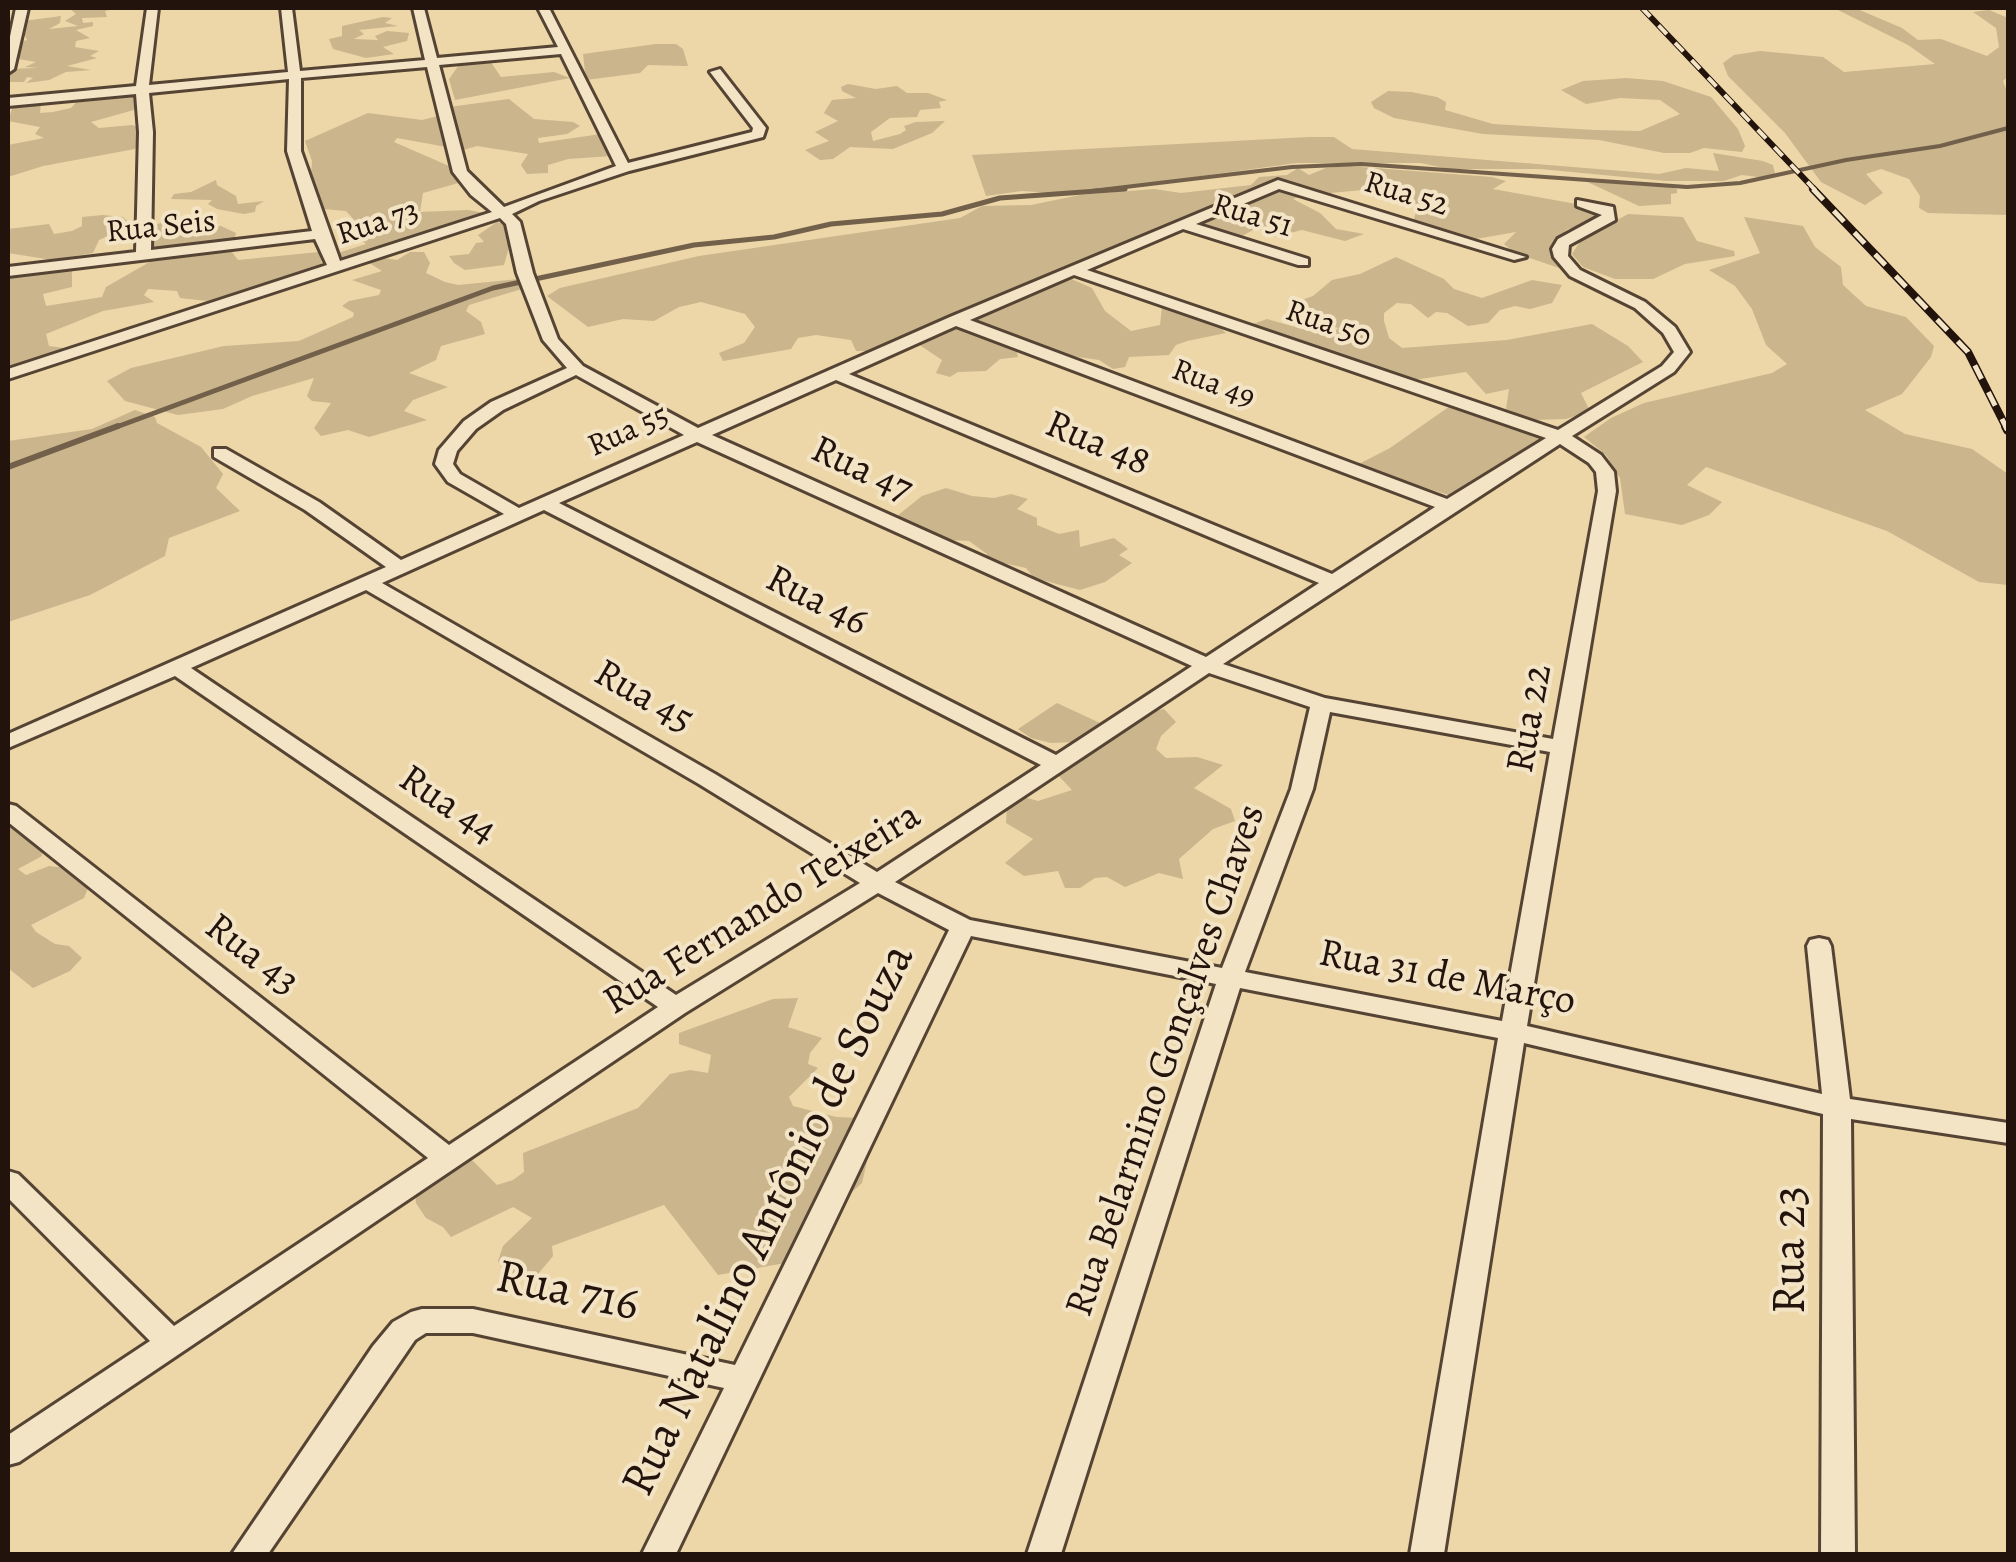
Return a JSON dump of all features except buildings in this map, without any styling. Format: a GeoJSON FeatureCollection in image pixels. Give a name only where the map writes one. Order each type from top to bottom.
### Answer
{"type":"FeatureCollection","features":[{"type":"Feature","properties":{"kind":"street"},"geometry":{"type":"LineString","coordinates":[[8,69],[22,8]]}},
{"type":"Feature","properties":{"kind":"street"},"geometry":{"type":"LineString","coordinates":[[143,258],[146,132],[142,89],[152,8]]}},
{"type":"Feature","properties":{"kind":"street"},"geometry":{"type":"LineString","coordinates":[[286,8],[294,76],[294,151],[320,234],[335,267]]}},
{"type":"Feature","properties":{"kind":"street"},"geometry":{"type":"LineString","coordinates":[[418,8],[460,172],[476,192],[504,212]]}},
{"type":"Feature","properties":{"kind":"street"},"geometry":{"type":"LineString","coordinates":[[544,8],[624,168]]}},
{"type":"Feature","properties":{"kind":"street"},"geometry":{"type":"LineString","coordinates":[[8,102],[566,50]]}},
{"type":"Feature","properties":{"kind":"street","name":"Rua 73"},"geometry":{"type":"LineString","coordinates":[[8,374],[504,212],[624,168],[758,134],[760,128],[716,72]]}},
{"type":"Feature","properties":{"kind":"street","name":"Rua 55"},"geometry":{"type":"LineString","coordinates":[[8,742],[956,320],[1278,184]]}},
{"type":"Feature","properties":{"kind":"street","name":"Rua 52"},"geometry":{"type":"LineString","coordinates":[[1278,184],[1519,258]]}},
{"type":"Feature","properties":{"kind":"street","name":"Rua Fernando Teixeira"},"geometry":{"type":"LineString","coordinates":[[8,1452],[676,1008],[878,883],[1449,506],[1668,369],[1682,352],[1669,330],[1653,314],[1585,280],[1561,257],[1558,249],[1563,242],[1610,217],[1608,210],[1582,202]]}},
{"type":"Feature","properties":{"kind":"street","name":"Rua 47"},"geometry":{"type":"LineString","coordinates":[[504,212],[518,232],[528,280],[551,340],[577,370],[697,435],[1208,666]]}},
{"type":"Feature","properties":{"kind":"street","name":"Rua 51"},"geometry":{"type":"LineString","coordinates":[[1184,225],[1303,262]]}},
{"type":"Feature","properties":{"kind":"street","name":"Rua Seis"},"geometry":{"type":"LineString","coordinates":[[8,272],[320,234]]}},
{"type":"Feature","properties":{"kind":"street","name":"Rua 50"},"geometry":{"type":"LineString","coordinates":[[1073,270],[1562,438]]}},
{"type":"Feature","properties":{"kind":"street","name":"Rua 49"},"geometry":{"type":"LineString","coordinates":[[956,320],[1449,506]]}},
{"type":"Feature","properties":{"kind":"street"},"geometry":{"type":"LineString","coordinates":[[517,514],[454,478],[444,464],[448,450],[470,425],[497,406],[577,370]]}},
{"type":"Feature","properties":{"kind":"street","name":"Rua 48"},"geometry":{"type":"LineString","coordinates":[[834,374],[1333,582]]}},
{"type":"Feature","properties":{"kind":"street","name":"Rua 22"},"geometry":{"type":"LineString","coordinates":[[1427,1554],[1607,491],[1605,472],[1596,459],[1562,438]]}},
{"type":"Feature","properties":{"kind":"street"},"geometry":{"type":"LineString","coordinates":[[220,453],[312,506],[400,568]]}},
{"type":"Feature","properties":{"kind":"street","name":"Rua 46"},"geometry":{"type":"LineString","coordinates":[[544,503],[1058,764]]}},
{"type":"Feature","properties":{"kind":"street","name":"Rua 45"},"geometry":{"type":"LineString","coordinates":[[368,583],[707,778],[878,883]]}},
{"type":"Feature","properties":{"kind":"street"},"geometry":{"type":"LineString","coordinates":[[1208,666],[1321,704],[1564,748]]}},
{"type":"Feature","properties":{"kind":"street","name":"Rua 44"},"geometry":{"type":"LineString","coordinates":[[176,668],[676,1008]]}},
{"type":"Feature","properties":{"kind":"street","name":"Rua Belarmino Gonçalves Chaves"},"geometry":{"type":"LineString","coordinates":[[1044,1554],[1231,977],[1302,789],[1321,704]]}},
{"type":"Feature","properties":{"kind":"street","name":"Rua 43"},"geometry":{"type":"LineString","coordinates":[[8,811],[448,1160]]}},
{"type":"Feature","properties":{"kind":"street","name":"Rua 31 de Março"},"geometry":{"type":"LineString","coordinates":[[878,883],[962,927],[1513,1032],[1837,1106],[2008,1132]]}},
{"type":"Feature","properties":{"kind":"street","name":"Rua Natalino Antônio de Souza"},"geometry":{"type":"LineString","coordinates":[[659,1554],[962,927]]}},
{"type":"Feature","properties":{"kind":"street","name":"Rua 23"},"geometry":{"type":"LineString","coordinates":[[1819,946],[1837,1106],[1838,1554]]}},
{"type":"Feature","properties":{"kind":"street"},"geometry":{"type":"LineString","coordinates":[[8,1181],[172,1343]]}},
{"type":"Feature","properties":{"kind":"street","name":"Rua 716"},"geometry":{"type":"LineString","coordinates":[[249,1554],[384,1356],[404,1331],[422,1321],[473,1321],[742,1379]]}},
{"type":"Feature","properties":{"kind":"shaded area"},"geometry":{"type":"Polygon","coordinates":[[[69,8],[120,8],[105,11],[107,17],[82,18],[83,23],[93,22],[93,26],[76,30],[90,38],[76,41],[75,47],[99,51],[90,56],[97,58],[67,66],[91,70],[66,72],[49,80],[26,83],[33,78],[27,77],[24,82],[9,82],[8,69],[39,68],[25,67],[36,62],[13,58],[15,44],[27,40],[17,35],[24,21],[61,16],[60,23],[49,29],[78,26],[65,21],[76,14],[69,8]]]}},
{"type":"Feature","properties":{"kind":"shaded area"},"geometry":{"type":"Polygon","coordinates":[[[1834,8],[1855,8],[1902,28],[1918,40],[1941,39],[1987,56],[1999,47],[1996,28],[1973,12],[1989,10],[2008,18],[2008,76],[2003,81],[2008,94],[2008,215],[1928,213],[1919,208],[1920,196],[1909,179],[1881,169],[1866,174],[1883,193],[1865,205],[1821,182],[1785,133],[1728,76],[1723,63],[1734,55],[1760,51],[1823,57],[1844,72],[1935,64],[1908,45],[1834,8]]]}},
{"type":"Feature","properties":{"kind":"shaded area"},"geometry":{"type":"Polygon","coordinates":[[[392,18],[385,23],[398,26],[359,30],[364,34],[354,39],[378,40],[375,36],[387,31],[409,33],[407,41],[383,47],[394,54],[366,58],[333,49],[329,39],[342,36],[342,26],[392,18]]]}},
{"type":"Feature","properties":{"kind":"shaded area"},"geometry":{"type":"Polygon","coordinates":[[[676,44],[683,49],[688,66],[648,65],[640,73],[586,80],[583,54],[676,44]]]}},
{"type":"Feature","properties":{"kind":"shaded area"},"geometry":{"type":"Polygon","coordinates":[[[490,61],[501,77],[554,72],[570,78],[455,100],[449,79],[459,65],[490,61]]]}},
{"type":"Feature","properties":{"kind":"shaded area"},"geometry":{"type":"Polygon","coordinates":[[[1583,81],[1663,81],[1711,97],[1738,129],[1745,146],[1742,152],[1704,148],[1690,153],[1664,153],[1599,140],[1483,134],[1394,118],[1374,108],[1371,102],[1388,91],[1411,92],[1437,97],[1446,102],[1445,110],[1493,124],[1594,130],[1640,131],[1680,114],[1660,100],[1620,98],[1586,104],[1561,90],[1583,81]]]}},
{"type":"Feature","properties":{"kind":"shaded area"},"geometry":{"type":"Polygon","coordinates":[[[848,84],[876,89],[897,86],[907,93],[928,93],[947,100],[939,102],[941,108],[920,110],[917,117],[890,118],[871,132],[873,141],[900,134],[906,130],[904,126],[916,122],[945,121],[932,133],[893,149],[850,147],[833,159],[820,160],[805,150],[829,141],[815,132],[838,121],[824,113],[832,100],[856,98],[842,91],[841,87],[848,84]]]}},
{"type":"Feature","properties":{"kind":"shaded area"},"geometry":{"type":"Polygon","coordinates":[[[127,93],[136,96],[141,108],[91,122],[99,128],[132,125],[143,129],[135,149],[43,166],[8,177],[8,145],[44,138],[35,134],[40,127],[8,121],[13,106],[41,103],[40,113],[53,112],[71,108],[79,99],[127,93]]]}},
{"type":"Feature","properties":{"kind":"shaded area"},"geometry":{"type":"Polygon","coordinates":[[[509,99],[534,119],[580,126],[567,134],[538,138],[539,143],[601,134],[612,156],[568,159],[548,165],[548,173],[527,174],[521,165],[528,154],[477,146],[463,150],[397,138],[394,142],[449,166],[462,182],[423,193],[420,212],[468,210],[490,214],[346,261],[335,254],[366,244],[357,236],[366,233],[346,211],[323,209],[310,187],[312,161],[305,141],[368,113],[422,120],[438,116],[449,107],[509,99]]]}},
{"type":"Feature","properties":{"kind":"shaded area"},"geometry":{"type":"Polygon","coordinates":[[[1334,137],[1352,149],[1659,174],[1686,168],[1719,171],[1713,153],[1763,161],[1773,165],[1775,174],[1766,178],[1742,175],[1724,181],[1666,181],[1540,169],[1448,169],[1421,163],[1297,163],[1068,194],[1022,191],[986,196],[972,155],[1334,137]]]}},
{"type":"Feature","properties":{"kind":"shaded area"},"geometry":{"type":"Polygon","coordinates":[[[1348,166],[1492,177],[1506,181],[1493,189],[1593,207],[1604,215],[1589,225],[1568,229],[1555,239],[1562,269],[1515,253],[1504,244],[1516,232],[1464,241],[1413,223],[1417,207],[1410,202],[1373,196],[1363,190],[1330,193],[1270,183],[1268,187],[1299,197],[1293,199],[1320,213],[1336,229],[1364,234],[1345,241],[1302,230],[1274,237],[1257,228],[1238,238],[1183,222],[1172,223],[873,351],[856,351],[851,340],[816,335],[798,338],[791,349],[723,361],[719,353],[744,343],[755,327],[745,314],[701,302],[679,307],[654,321],[623,319],[588,327],[547,296],[560,288],[699,256],[960,218],[982,206],[1031,205],[1080,195],[1154,189],[1181,193],[1251,185],[1259,177],[1287,175],[1298,168],[1309,175],[1348,166]]]}},
{"type":"Feature","properties":{"kind":"shaded area"},"geometry":{"type":"Polygon","coordinates":[[[1581,179],[1658,184],[1677,189],[1677,193],[1671,194],[1671,204],[1639,206],[1581,179]]]}},
{"type":"Feature","properties":{"kind":"shaded area"},"geometry":{"type":"Polygon","coordinates":[[[216,180],[217,185],[236,196],[238,204],[264,201],[256,206],[255,212],[244,214],[217,209],[208,204],[212,200],[171,199],[174,194],[191,192],[216,180]]]}},
{"type":"Feature","properties":{"kind":"shaded area"},"geometry":{"type":"Polygon","coordinates":[[[1628,214],[1683,217],[1697,241],[1734,251],[1735,256],[1685,264],[1653,279],[1615,279],[1583,267],[1572,254],[1581,240],[1628,214]]]}},
{"type":"Feature","properties":{"kind":"shaded area"},"geometry":{"type":"Polygon","coordinates":[[[82,217],[123,217],[131,225],[99,240],[93,253],[52,260],[8,253],[8,229],[49,224],[54,234],[82,226],[82,217]]]}},
{"type":"Feature","properties":{"kind":"shaded area"},"geometry":{"type":"Polygon","coordinates":[[[185,217],[191,227],[221,226],[236,233],[233,245],[150,253],[145,227],[185,217]]]}},
{"type":"Feature","properties":{"kind":"shaded area"},"geometry":{"type":"Polygon","coordinates":[[[1744,217],[1803,226],[1815,247],[1841,267],[1843,285],[1866,306],[1906,317],[1934,346],[1931,357],[1902,394],[1865,410],[1905,434],[1972,449],[2008,474],[2008,585],[1979,582],[1887,531],[1706,467],[1687,485],[1722,502],[1709,515],[1682,525],[1625,514],[1620,478],[1606,455],[1584,437],[1611,418],[1644,403],[1772,373],[1787,364],[1766,345],[1752,309],[1735,286],[1709,270],[1760,253],[1744,217]]]}},
{"type":"Feature","properties":{"kind":"shaded area"},"geometry":{"type":"Polygon","coordinates":[[[497,222],[508,225],[511,240],[504,265],[465,270],[454,263],[449,256],[469,254],[476,243],[484,242],[478,235],[497,222]]]}},
{"type":"Feature","properties":{"kind":"shaded area"},"geometry":{"type":"Polygon","coordinates":[[[232,252],[238,260],[319,252],[323,268],[216,302],[180,298],[177,291],[148,289],[144,295],[154,302],[103,311],[46,334],[49,346],[64,348],[8,370],[8,277],[72,269],[72,287],[43,294],[46,306],[102,297],[106,287],[153,260],[232,252]]]}},
{"type":"Feature","properties":{"kind":"shaded area"},"geometry":{"type":"Polygon","coordinates":[[[410,252],[424,252],[430,263],[426,273],[445,282],[458,285],[519,279],[525,288],[469,305],[466,311],[481,322],[485,334],[441,346],[436,360],[409,373],[448,387],[413,400],[404,411],[427,420],[369,437],[348,430],[321,436],[314,428],[331,403],[312,401],[307,396],[314,378],[223,409],[178,415],[125,401],[107,381],[131,368],[224,346],[299,341],[353,317],[354,313],[342,306],[349,301],[379,295],[381,290],[352,280],[382,271],[368,262],[376,257],[397,260],[410,252]]]}},
{"type":"Feature","properties":{"kind":"shaded area"},"geometry":{"type":"Polygon","coordinates":[[[1396,257],[1444,279],[1454,289],[1482,298],[1532,280],[1562,285],[1552,303],[1530,309],[1515,306],[1500,310],[1488,323],[1468,326],[1447,313],[1436,312],[1428,318],[1411,304],[1397,303],[1384,313],[1384,321],[1389,338],[1402,348],[1507,340],[1592,324],[1628,346],[1643,362],[1581,393],[1590,411],[1566,419],[1533,420],[1506,409],[1509,389],[1486,394],[1466,372],[1401,382],[1351,358],[1253,324],[1267,319],[1330,337],[1338,328],[1297,313],[1293,303],[1313,296],[1332,280],[1360,274],[1396,257]]]}},
{"type":"Feature","properties":{"kind":"shaded area"},"geometry":{"type":"Polygon","coordinates":[[[1069,278],[1092,288],[1105,311],[1131,331],[1160,325],[1162,307],[1216,324],[1226,333],[1176,345],[1169,355],[1129,357],[1125,367],[1113,369],[1099,360],[1016,348],[1018,357],[1000,359],[986,371],[958,372],[950,377],[936,373],[942,360],[915,342],[1069,278]]]}},
{"type":"Feature","properties":{"kind":"shaded area"},"geometry":{"type":"Polygon","coordinates":[[[1453,404],[1541,434],[1543,440],[1452,496],[1355,466],[1390,448],[1453,404]]]}},
{"type":"Feature","properties":{"kind":"shaded area"},"geometry":{"type":"Polygon","coordinates":[[[135,410],[155,417],[157,423],[201,447],[223,474],[216,488],[240,511],[169,538],[165,556],[90,595],[8,622],[8,441],[92,429],[135,410]]]}},
{"type":"Feature","properties":{"kind":"shaded area"},"geometry":{"type":"Polygon","coordinates":[[[946,488],[972,496],[994,498],[1011,494],[1028,499],[1017,509],[1037,518],[1037,525],[1059,534],[1079,530],[1080,547],[1114,538],[1128,549],[1119,555],[1132,563],[1105,582],[1080,590],[1034,578],[1026,568],[985,559],[987,554],[969,541],[948,540],[897,516],[922,496],[946,488]]]}},
{"type":"Feature","properties":{"kind":"shaded area"},"geometry":{"type":"Polygon","coordinates":[[[1057,703],[1100,723],[1164,709],[1176,722],[1161,736],[1156,749],[1166,758],[1197,757],[1223,765],[1194,788],[1231,809],[1235,821],[1213,829],[1179,859],[1183,879],[1159,873],[1125,887],[1107,877],[1095,878],[1080,888],[1065,888],[1058,871],[1024,876],[1005,863],[1033,839],[1006,823],[1007,807],[1020,796],[1038,801],[1072,790],[1057,774],[1081,752],[1074,742],[1051,743],[1031,738],[1018,729],[1057,703]]]}},
{"type":"Feature","properties":{"kind":"shaded area"},"geometry":{"type":"Polygon","coordinates":[[[8,812],[34,824],[24,838],[41,845],[42,856],[18,869],[26,875],[49,866],[66,868],[90,883],[84,898],[31,925],[36,932],[55,944],[69,946],[82,958],[70,971],[33,988],[8,968],[8,812]]]}},
{"type":"Feature","properties":{"kind":"shaded area"},"geometry":{"type":"Polygon","coordinates":[[[798,998],[788,1027],[822,1038],[810,1053],[808,1064],[818,1068],[789,1097],[793,1106],[836,1117],[862,1118],[868,1157],[862,1183],[833,1209],[791,1262],[718,1275],[664,1205],[552,1246],[553,1256],[533,1280],[507,1276],[498,1261],[503,1246],[532,1218],[513,1207],[451,1237],[443,1227],[426,1218],[416,1203],[415,1193],[471,1159],[497,1185],[513,1180],[524,1172],[523,1153],[638,1108],[670,1074],[690,1070],[708,1073],[711,1055],[679,1044],[679,1033],[773,999],[798,998]]]}},
{"type":"Feature","properties":{"kind":"waterway"},"geometry":{"type":"LineString","coordinates":[[1092,191],[1292,167],[1361,164],[1687,187],[1740,183],[1846,160],[1940,146],[2008,128]]}},
{"type":"Feature","properties":{"kind":"waterway"},"geometry":{"type":"LineString","coordinates":[[111,429],[493,288],[694,245],[774,237],[831,224],[942,214],[1000,198],[1125,189]]}},
{"type":"Feature","properties":{"kind":"waterway"},"geometry":{"type":"LineString","coordinates":[[8,467],[118,426]]}},
{"type":"Feature","properties":{"kind":"railway"},"geometry":{"type":"LineString","coordinates":[[1642,8],[1816,191]]}},
{"type":"Feature","properties":{"kind":"railway"},"geometry":{"type":"LineString","coordinates":[[1813,189],[1968,352],[2007,429]]}},
{"type":"Feature","properties":{"kind":"railway"},"geometry":{"type":"LineString","coordinates":[[2006,426],[2008,430]]}}]}
